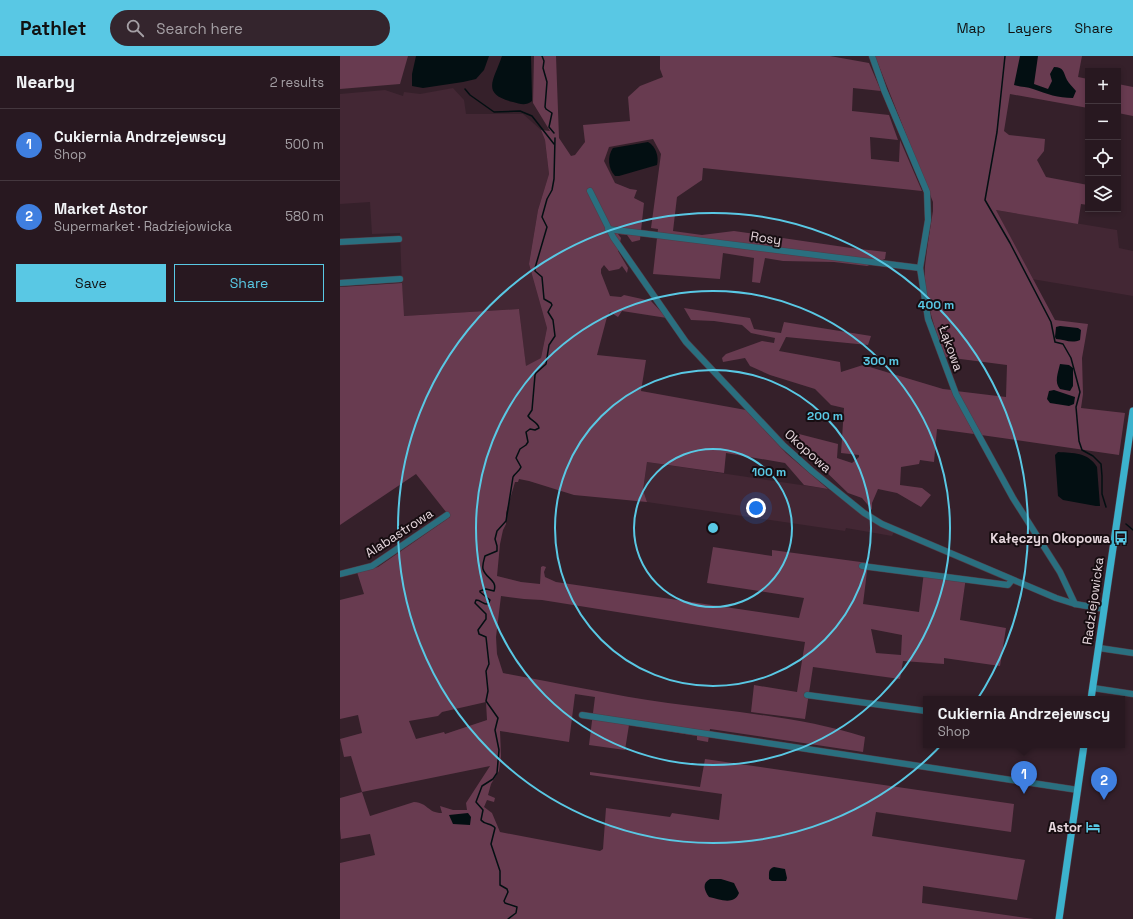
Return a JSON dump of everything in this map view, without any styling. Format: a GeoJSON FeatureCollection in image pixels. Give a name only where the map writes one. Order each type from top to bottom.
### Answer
{"type":"FeatureCollection","features":[{"type":"Feature","properties":{"kind":"main road","name":"Radziejowicka"},"geometry":{"type":"LineString","coordinates":[[1092,696],[1133,411]]}},
{"type":"Feature","properties":{"kind":"main road"},"geometry":{"type":"LineString","coordinates":[[1059,919],[1084,748]]}},
{"type":"Feature","properties":{"kind":"street","name":"Łąkowa"},"geometry":{"type":"LineString","coordinates":[[872,56],[884,90],[927,192],[928,220],[920,268],[928,319],[956,394],[1013,498],[1060,572],[1075,604]]}},
{"type":"Feature","properties":{"kind":"street","name":"Okopowa"},"geometry":{"type":"LineString","coordinates":[[590,191],[608,229],[637,273],[694,352],[783,445],[812,471],[864,513],[882,524],[1012,580],[1075,604],[1104,609]]}},
{"type":"Feature","properties":{"kind":"street","name":"Rosy"},"geometry":{"type":"LineString","coordinates":[[608,229],[920,268]]}},
{"type":"Feature","properties":{"kind":"street"},"geometry":{"type":"LineString","coordinates":[[340,242],[399,239]]}},
{"type":"Feature","properties":{"kind":"street"},"geometry":{"type":"LineString","coordinates":[[340,283],[400,279]]}},
{"type":"Feature","properties":{"kind":"street","name":"Alabastrowa"},"geometry":{"type":"LineString","coordinates":[[340,574],[372,566],[447,515]]}},
{"type":"Feature","properties":{"kind":"street"},"geometry":{"type":"LineString","coordinates":[[862,566],[1008,585],[1012,580]]}},
{"type":"Feature","properties":{"kind":"street"},"geometry":{"type":"LineString","coordinates":[[1099,648],[1133,652]]}},
{"type":"Feature","properties":{"kind":"street"},"geometry":{"type":"LineString","coordinates":[[1093,688],[1133,694]]}},
{"type":"Feature","properties":{"kind":"street"},"geometry":{"type":"LineString","coordinates":[[807,695],[923,711]]}},
{"type":"Feature","properties":{"kind":"street"},"geometry":{"type":"LineString","coordinates":[[582,715],[1078,790]]}},
{"type":"Feature","properties":{"kind":"shaded area"},"geometry":{"type":"Polygon","coordinates":[[[340,56],[408,56],[400,84],[340,89],[340,56]]]}},
{"type":"Feature","properties":{"kind":"shaded area"},"geometry":{"type":"Polygon","coordinates":[[[416,56],[489,56],[484,70],[476,79],[423,88],[412,86],[412,74],[416,56]]]}},
{"type":"Feature","properties":{"kind":"shaded area"},"geometry":{"type":"Polygon","coordinates":[[[502,56],[531,56],[532,101],[530,103],[521,104],[503,99],[496,95],[493,90],[493,79],[502,56]]]}},
{"type":"Feature","properties":{"kind":"shaded area"},"geometry":{"type":"Polygon","coordinates":[[[534,56],[556,56],[559,138],[571,156],[575,155],[585,142],[583,125],[630,121],[628,97],[640,86],[663,77],[660,69],[660,56],[830,56],[869,63],[881,91],[853,88],[852,111],[889,115],[898,140],[870,137],[871,159],[899,162],[900,140],[922,191],[703,168],[702,180],[677,197],[673,231],[702,235],[734,231],[886,252],[885,259],[867,266],[834,262],[783,261],[765,258],[760,283],[752,282],[754,258],[723,253],[720,279],[653,274],[658,229],[651,228],[661,154],[653,139],[609,147],[604,161],[615,183],[637,190],[634,198],[644,203],[640,240],[632,242],[627,235],[618,234],[621,238],[618,251],[628,268],[627,273],[622,266],[619,269],[609,271],[604,265],[601,269],[601,273],[610,296],[621,297],[624,295],[651,301],[667,318],[622,311],[618,317],[610,312],[607,317],[597,355],[646,360],[641,391],[746,410],[786,453],[828,489],[804,485],[785,463],[726,453],[724,473],[647,462],[643,490],[647,502],[574,495],[519,479],[518,482],[515,482],[506,513],[506,524],[500,544],[497,576],[521,582],[540,584],[541,567],[543,566],[546,567],[544,572],[545,577],[556,582],[799,618],[804,598],[707,583],[713,547],[772,556],[772,550],[868,563],[863,604],[919,612],[924,572],[966,577],[960,620],[1006,628],[1000,666],[944,658],[944,664],[903,661],[900,679],[813,667],[805,719],[751,712],[754,685],[797,692],[805,642],[542,600],[501,596],[496,637],[497,654],[503,673],[647,700],[792,720],[841,730],[865,737],[863,752],[710,729],[708,742],[697,740],[697,736],[629,725],[625,750],[589,745],[595,697],[575,694],[569,742],[500,731],[501,756],[499,771],[491,784],[488,795],[495,798],[494,802],[487,800],[484,807],[492,813],[500,832],[600,851],[603,849],[606,808],[670,817],[672,813],[719,820],[722,794],[590,775],[590,772],[700,787],[705,759],[1014,804],[1011,832],[876,812],[872,836],[1025,860],[1017,900],[923,886],[922,903],[1034,919],[340,919],[340,863],[375,855],[370,834],[341,839],[340,798],[362,792],[351,756],[344,757],[340,739],[362,733],[358,715],[340,719],[340,600],[364,594],[357,572],[378,567],[450,517],[416,474],[340,525],[340,287],[402,283],[404,316],[519,309],[526,366],[541,358],[547,328],[529,264],[538,210],[549,174],[545,140],[541,130],[550,131],[533,103],[534,56]],[[871,629],[876,653],[901,655],[902,635],[871,629]],[[486,702],[442,712],[438,716],[409,721],[416,739],[444,732],[445,734],[487,720],[486,702]],[[490,766],[362,792],[370,816],[414,802],[423,804],[437,813],[442,813],[440,806],[453,810],[467,810],[466,803],[490,766]]]}},
{"type":"Feature","properties":{"kind":"shaded area"},"geometry":{"type":"Polygon","coordinates":[[[875,56],[1082,56],[1078,77],[1085,78],[1085,107],[1010,94],[1004,131],[1009,135],[1045,139],[1044,151],[1037,160],[1046,177],[1085,184],[1085,205],[1081,204],[1078,224],[996,210],[1055,320],[1088,324],[1082,358],[1083,394],[1081,408],[1125,413],[1119,455],[981,435],[956,391],[1006,397],[1007,365],[945,357],[930,313],[925,278],[925,266],[933,202],[875,56]]]}},
{"type":"Feature","properties":{"kind":"shaded area"},"geometry":{"type":"Polygon","coordinates":[[[1020,56],[1038,56],[1034,84],[1048,89],[1052,81],[1050,74],[1054,67],[1060,68],[1076,91],[1073,98],[1057,96],[1031,88],[1014,85],[1020,56]]]}},
{"type":"Feature","properties":{"kind":"shaded area"},"geometry":{"type":"Polygon","coordinates":[[[1121,85],[1133,87],[1133,116],[1121,114],[1121,85]]]}},
{"type":"Feature","properties":{"kind":"shaded area"},"geometry":{"type":"Polygon","coordinates":[[[453,88],[464,100],[466,114],[523,114],[541,130],[545,140],[549,174],[538,210],[529,264],[547,328],[541,358],[526,367],[519,309],[403,316],[400,233],[372,234],[370,202],[340,204],[340,94],[385,90],[403,96],[404,92],[420,94],[453,88]]]}},
{"type":"Feature","properties":{"kind":"shaded area"},"geometry":{"type":"Polygon","coordinates":[[[648,142],[653,146],[656,152],[658,159],[657,165],[615,176],[611,170],[609,162],[613,148],[648,142]]]}},
{"type":"Feature","properties":{"kind":"shaded area"},"geometry":{"type":"Polygon","coordinates":[[[996,210],[1117,230],[1119,248],[1133,251],[1133,296],[1032,279],[996,210]]]}},
{"type":"Feature","properties":{"kind":"shaded area"},"geometry":{"type":"Polygon","coordinates":[[[684,308],[750,318],[754,329],[781,333],[784,322],[871,336],[868,345],[786,337],[779,351],[840,362],[841,372],[863,365],[943,389],[952,390],[974,434],[937,429],[934,462],[920,460],[919,464],[901,467],[900,485],[922,488],[931,495],[921,507],[897,493],[878,489],[872,503],[872,510],[862,498],[848,493],[795,441],[799,434],[838,444],[837,458],[852,463],[859,457],[859,455],[841,453],[844,408],[831,405],[815,389],[770,375],[750,366],[745,358],[723,362],[722,358],[726,354],[762,341],[774,343],[775,338],[751,333],[742,325],[714,321],[691,320],[684,308]]]}},
{"type":"Feature","properties":{"kind":"shaded area"},"geometry":{"type":"Polygon","coordinates":[[[1056,327],[1078,328],[1081,330],[1080,340],[1071,341],[1056,339],[1056,327]]]}},
{"type":"Feature","properties":{"kind":"shaded area"},"geometry":{"type":"Polygon","coordinates":[[[1060,364],[1069,365],[1073,368],[1073,386],[1070,391],[1060,389],[1058,386],[1057,377],[1060,364]]]}},
{"type":"Feature","properties":{"kind":"shaded area"},"geometry":{"type":"Polygon","coordinates":[[[1054,390],[1075,397],[1074,404],[1069,406],[1050,403],[1047,399],[1049,391],[1054,390]]]}},
{"type":"Feature","properties":{"kind":"shaded area"},"geometry":{"type":"Polygon","coordinates":[[[1058,452],[1080,454],[1089,458],[1097,467],[1100,506],[1063,500],[1058,496],[1055,455],[1058,452]]]}},
{"type":"Feature","properties":{"kind":"shaded area"},"geometry":{"type":"Polygon","coordinates":[[[647,462],[828,489],[894,532],[892,536],[846,528],[845,531],[647,502],[643,490],[647,462]]]}},
{"type":"Feature","properties":{"kind":"shaded area"},"geometry":{"type":"Polygon","coordinates":[[[468,813],[471,817],[470,825],[453,824],[449,815],[468,813]]]}},
{"type":"Feature","properties":{"kind":"shaded area"},"geometry":{"type":"Polygon","coordinates":[[[774,867],[785,869],[787,878],[786,881],[772,881],[769,879],[770,870],[774,867]]]}},
{"type":"Feature","properties":{"kind":"shaded area"},"geometry":{"type":"Polygon","coordinates":[[[710,879],[721,879],[734,883],[739,893],[737,897],[730,901],[726,901],[709,897],[706,892],[705,885],[710,879]]]}},
{"type":"Feature","properties":{"kind":"waterway"},"geometry":{"type":"LineString","coordinates":[[542,56],[544,61],[543,68],[547,82],[545,107],[552,113],[549,127],[554,133]]}},
{"type":"Feature","properties":{"kind":"waterway"},"geometry":{"type":"LineString","coordinates":[[1005,56],[997,132],[985,200],[1010,243],[1051,322],[1055,342],[1063,344],[1071,358],[1080,392],[1076,407],[1079,441],[1082,450],[1093,456],[1101,464],[1102,494],[1106,507]]}},
{"type":"Feature","properties":{"kind":"waterway"},"geometry":{"type":"LineString","coordinates":[[465,89],[470,95],[494,112],[520,111],[532,116],[554,144]]}},
{"type":"Feature","properties":{"kind":"waterway"},"geometry":{"type":"LineString","coordinates":[[508,919],[516,913],[517,907],[505,903],[504,901],[508,892],[507,889],[500,885],[500,871],[491,844],[495,828],[481,820],[483,810],[476,802],[482,786],[493,779],[497,773],[499,750],[495,730],[498,718],[486,701],[488,691],[486,671],[489,664],[486,637],[479,634],[478,630],[486,619],[486,614],[475,603],[476,600],[488,604],[490,600],[480,591],[486,589],[494,591],[495,587],[493,582],[484,572],[483,562],[485,556],[497,551],[495,539],[497,531],[506,521],[513,477],[521,467],[516,458],[520,449],[528,442],[526,432],[530,429],[535,430],[539,428],[537,424],[528,416],[532,410],[535,375],[546,364],[549,345],[555,336],[553,320],[548,312],[552,305],[544,299],[542,277],[535,271],[547,227],[542,217],[547,199],[552,190],[554,179],[555,138]]}},
{"type":"Feature","properties":{"kind":"waterway"},"geometry":{"type":"LineString","coordinates":[[1126,524],[1133,530]]}},
{"type":"Feature","properties":{"kind":"place","name":"Kałęczyn Okopowa"},"geometry":{"type":"Point","coordinates":[1121,538]}},
{"type":"Feature","properties":{"kind":"place","name":"Cukiernia Andrzejewscy"},"geometry":{"type":"Point","coordinates":[1024,794]}},
{"type":"Feature","properties":{"kind":"place","name":"Market Astor"},"geometry":{"type":"Point","coordinates":[1104,800]}},
{"type":"Feature","properties":{"kind":"place","name":"Astor"},"geometry":{"type":"Point","coordinates":[1093,827]}}]}
